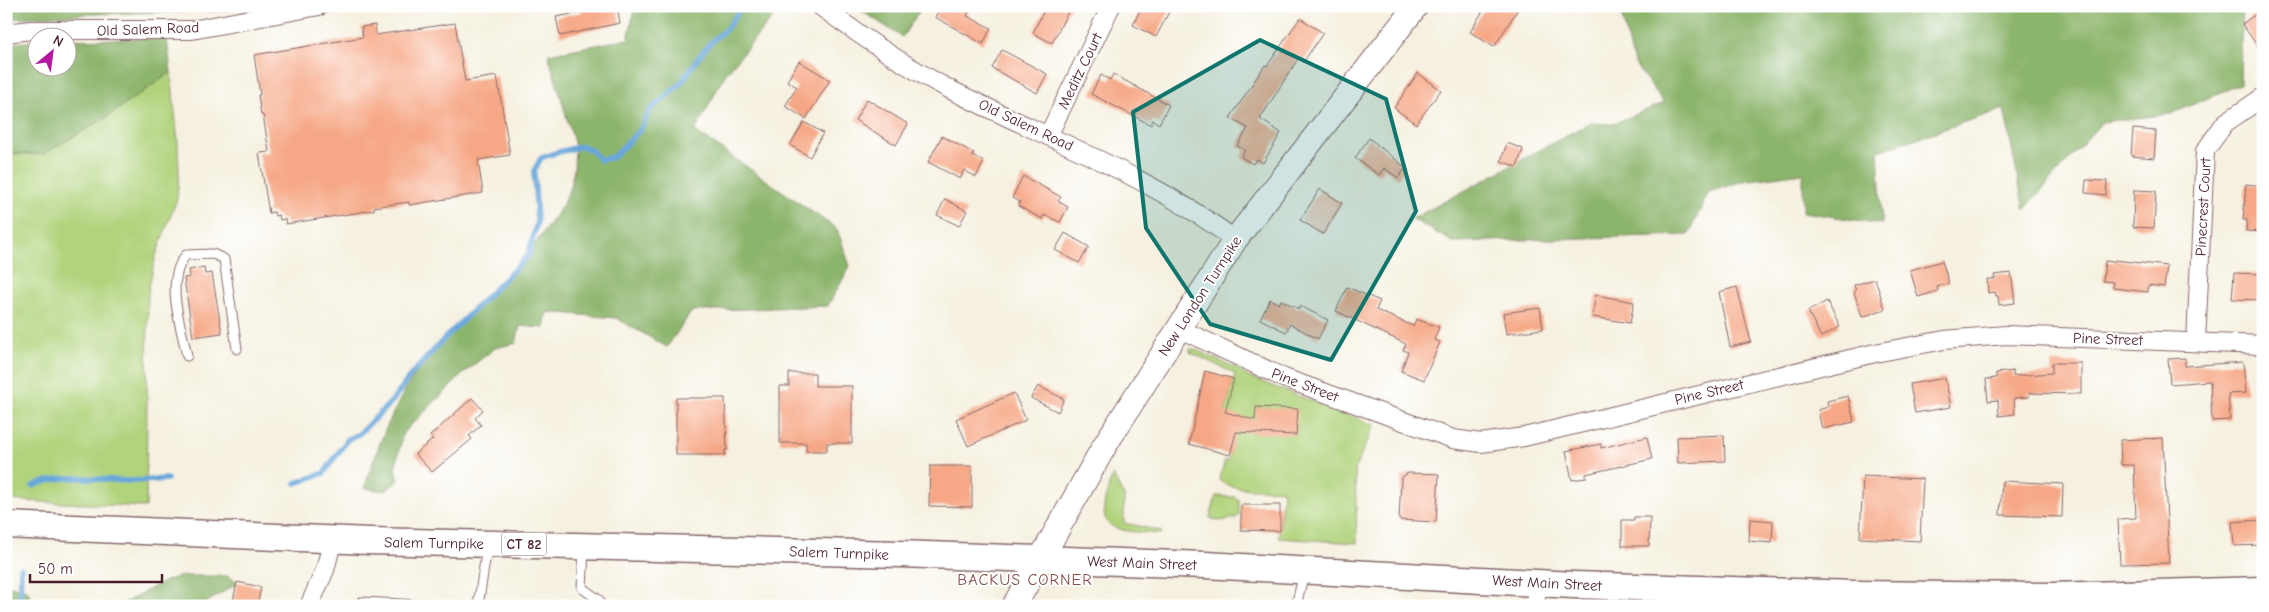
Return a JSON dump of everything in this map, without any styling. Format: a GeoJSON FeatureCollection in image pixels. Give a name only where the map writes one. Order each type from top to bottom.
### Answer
{"type":"FeatureCollection","features":[{"type":"Feature","properties":{"kind":"main road","name":"New London Turnpike"},"geometry":{"type":"LineString","coordinates":[[1014,606],[1086,478],[1178,328],[1235,240],[1416,6]]}},
{"type":"Feature","properties":{"kind":"main road","name":"Salem Turnpike"},"geometry":{"type":"LineString","coordinates":[[6,525],[332,540],[1041,559]]}},
{"type":"Feature","properties":{"kind":"main road","name":"West Main Street"},"geometry":{"type":"LineString","coordinates":[[1041,559],[1304,570],[1536,594],[2051,601],[2252,593]]}},
{"type":"Feature","properties":{"kind":"street","name":"Old Salem Road"},"geometry":{"type":"LineString","coordinates":[[6,33],[31,30],[192,30],[319,6]]}},
{"type":"Feature","properties":{"kind":"street","name":"Old Salem Road"},"geometry":{"type":"LineString","coordinates":[[820,6],[882,51],[950,89],[1143,181],[1210,221],[1235,240]]}},
{"type":"Feature","properties":{"kind":"street","name":"Meditz Court"},"geometry":{"type":"LineString","coordinates":[[1048,136],[1111,6]]}},
{"type":"Feature","properties":{"kind":"street","name":"Pinecrest Court"},"geometry":{"type":"LineString","coordinates":[[2196,342],[2205,151],[2225,123],[2263,96]]}},
{"type":"Feature","properties":{"kind":"street","name":"Pine Street"},"geometry":{"type":"LineString","coordinates":[[1178,328],[1284,378],[1453,439],[1480,443],[1524,437],[1875,353],[1944,340],[2006,336],[2263,345]]}},
{"type":"Feature","properties":{"kind":"street"},"geometry":{"type":"LineString","coordinates":[[309,606],[325,570],[332,540]]}},
{"type":"Feature","properties":{"kind":"lane"},"geometry":{"type":"LineString","coordinates":[[187,356],[175,290],[179,263],[186,255],[213,254],[224,259],[237,349]]}},
{"type":"Feature","properties":{"kind":"lane"},"geometry":{"type":"LineString","coordinates":[[478,606],[488,544]]}},
{"type":"Feature","properties":{"kind":"lane"},"geometry":{"type":"LineString","coordinates":[[584,546],[582,588],[599,600],[599,606]]}},
{"type":"Feature","properties":{"kind":"lane"},"geometry":{"type":"LineString","coordinates":[[1296,606],[1304,570]]}},
{"type":"Feature","properties":{"kind":"lane"},"geometry":{"type":"LineString","coordinates":[[361,606],[362,602],[439,606]]}},
{"type":"Feature","properties":{"kind":"highlighted area"},"geometry":{"type":"Polygon","coordinates":[[[1260,40],[1386,99],[1416,211],[1331,360],[1210,324],[1146,228],[1133,112],[1260,40]]]}},
{"type":"Feature","properties":{"kind":"green space"},"geometry":{"type":"Polygon","coordinates":[[[6,6],[247,6],[223,11],[89,14],[6,19],[6,6]]]}},
{"type":"Feature","properties":{"kind":"green space"},"geometry":{"type":"Polygon","coordinates":[[[635,6],[782,6],[725,75],[695,131],[837,229],[850,266],[828,306],[692,311],[667,347],[616,318],[547,312],[544,328],[520,326],[516,343],[495,348],[465,372],[403,433],[395,469],[399,480],[385,491],[364,488],[386,428],[400,399],[417,371],[532,248],[562,206],[570,188],[574,169],[575,146],[548,54],[628,39],[635,6]]]}},
{"type":"Feature","properties":{"kind":"green space"},"geometry":{"type":"Polygon","coordinates":[[[854,6],[923,6],[902,37],[854,6]]]}},
{"type":"Feature","properties":{"kind":"green space"},"geometry":{"type":"Polygon","coordinates":[[[1619,6],[2242,6],[2240,84],[2171,114],[2102,122],[2024,210],[2004,109],[1878,151],[1882,224],[1803,212],[1803,173],[1743,181],[1709,192],[1688,235],[1453,242],[1412,219],[1590,123],[1612,124],[1664,103],[1634,63],[1619,6]]]}},
{"type":"Feature","properties":{"kind":"green space"},"geometry":{"type":"Polygon","coordinates":[[[167,38],[171,72],[104,119],[43,154],[6,154],[6,44],[28,42],[28,78],[78,78],[78,40],[167,38]]]}},
{"type":"Feature","properties":{"kind":"green space"},"geometry":{"type":"Polygon","coordinates":[[[171,72],[179,174],[177,199],[156,255],[148,291],[146,507],[6,500],[6,154],[43,154],[104,119],[171,72]]]}},
{"type":"Feature","properties":{"kind":"green space"},"geometry":{"type":"Polygon","coordinates":[[[1190,349],[1194,349],[1240,370],[1246,376],[1375,425],[1355,468],[1357,543],[1279,538],[1283,490],[1241,488],[1219,480],[1225,460],[1228,461],[1236,429],[1225,412],[1235,374],[1190,352],[1190,349]]]}},
{"type":"Feature","properties":{"kind":"green space"},"geometry":{"type":"Polygon","coordinates":[[[1113,475],[1124,497],[1124,523],[1161,531],[1161,534],[1130,531],[1110,525],[1105,518],[1104,508],[1106,494],[1113,475]]]}},
{"type":"Feature","properties":{"kind":"green space"},"geometry":{"type":"Polygon","coordinates":[[[1216,496],[1235,497],[1239,500],[1239,515],[1236,518],[1220,521],[1210,518],[1216,496]]]}},
{"type":"Feature","properties":{"kind":"green space"},"geometry":{"type":"Polygon","coordinates":[[[184,576],[227,576],[236,581],[236,584],[201,606],[117,606],[159,584],[184,576]]]}},
{"type":"Feature","properties":{"kind":"green space"},"geometry":{"type":"Polygon","coordinates":[[[6,585],[27,590],[30,606],[6,606],[6,585]]]}},
{"type":"Feature","properties":{"kind":"building"},"geometry":{"type":"Polygon","coordinates":[[[582,6],[617,6],[620,23],[560,36],[556,17],[583,12],[582,6]]]}},
{"type":"Feature","properties":{"kind":"building"},"geometry":{"type":"Polygon","coordinates":[[[941,6],[958,6],[969,12],[967,16],[991,28],[983,44],[935,17],[941,6]]]}},
{"type":"Feature","properties":{"kind":"building"},"geometry":{"type":"Polygon","coordinates":[[[1046,6],[1071,6],[1052,43],[1033,33],[1046,6]]]}},
{"type":"Feature","properties":{"kind":"building"},"geometry":{"type":"Polygon","coordinates":[[[1142,6],[1172,6],[1156,37],[1133,25],[1142,6]]]}},
{"type":"Feature","properties":{"kind":"building"},"geometry":{"type":"Polygon","coordinates":[[[1486,6],[1520,6],[1494,47],[1470,32],[1486,6]]]}},
{"type":"Feature","properties":{"kind":"building"},"geometry":{"type":"Polygon","coordinates":[[[2263,9],[2263,54],[2242,24],[2263,9]]]}},
{"type":"Feature","properties":{"kind":"building"},"geometry":{"type":"Polygon","coordinates":[[[1300,18],[1323,33],[1304,61],[1299,57],[1260,119],[1281,133],[1263,163],[1257,159],[1253,164],[1241,157],[1245,150],[1237,146],[1248,128],[1230,118],[1265,65],[1267,66],[1300,18]]]}},
{"type":"Feature","properties":{"kind":"building"},"geometry":{"type":"Polygon","coordinates":[[[455,23],[465,81],[497,76],[510,155],[478,160],[483,193],[409,205],[409,202],[374,207],[374,210],[286,224],[285,219],[280,220],[279,215],[275,216],[274,212],[269,213],[259,153],[269,152],[263,115],[261,115],[254,55],[363,37],[361,27],[375,25],[376,35],[455,23]]]}},
{"type":"Feature","properties":{"kind":"building"},"geometry":{"type":"Polygon","coordinates":[[[1002,50],[1047,74],[1037,93],[992,68],[1002,50]]]}},
{"type":"Feature","properties":{"kind":"building"},"geometry":{"type":"Polygon","coordinates":[[[799,61],[830,80],[806,119],[785,106],[797,87],[787,81],[799,61]]]}},
{"type":"Feature","properties":{"kind":"building"},"geometry":{"type":"Polygon","coordinates":[[[1418,73],[1441,90],[1416,124],[1394,108],[1418,73]]]}},
{"type":"Feature","properties":{"kind":"building"},"geometry":{"type":"Polygon","coordinates":[[[1113,74],[1169,105],[1159,124],[1153,120],[1151,125],[1091,94],[1101,75],[1110,80],[1113,74]]]}},
{"type":"Feature","properties":{"kind":"building"},"geometry":{"type":"Polygon","coordinates":[[[867,99],[908,124],[896,145],[855,120],[867,99]]]}},
{"type":"Feature","properties":{"kind":"building"},"geometry":{"type":"Polygon","coordinates":[[[804,122],[823,133],[810,157],[790,145],[804,122]]]}},
{"type":"Feature","properties":{"kind":"building"},"geometry":{"type":"Polygon","coordinates":[[[2133,129],[2156,131],[2154,158],[2131,156],[2133,129]]]}},
{"type":"Feature","properties":{"kind":"building"},"geometry":{"type":"Polygon","coordinates":[[[942,136],[974,153],[972,156],[984,162],[976,177],[964,170],[960,179],[928,162],[942,136]]]}},
{"type":"Feature","properties":{"kind":"building"},"geometry":{"type":"Polygon","coordinates":[[[1369,138],[1406,168],[1398,178],[1384,168],[1379,175],[1355,158],[1369,138]]]}},
{"type":"Feature","properties":{"kind":"building"},"geometry":{"type":"Polygon","coordinates":[[[1507,143],[1523,149],[1517,167],[1501,161],[1507,143]]]}},
{"type":"Feature","properties":{"kind":"building"},"geometry":{"type":"Polygon","coordinates":[[[1023,176],[1061,197],[1058,201],[1068,207],[1060,222],[1044,215],[1042,219],[1018,206],[1020,202],[1012,198],[1023,176]]]}},
{"type":"Feature","properties":{"kind":"building"},"geometry":{"type":"Polygon","coordinates":[[[2086,180],[2107,181],[2106,195],[2085,193],[2086,180]]]}},
{"type":"Feature","properties":{"kind":"building"},"geometry":{"type":"Polygon","coordinates":[[[2246,184],[2263,186],[2263,232],[2246,231],[2247,220],[2243,220],[2246,184]]]}},
{"type":"Feature","properties":{"kind":"building"},"geometry":{"type":"Polygon","coordinates":[[[1320,189],[1342,203],[1323,234],[1300,220],[1320,189]]]}},
{"type":"Feature","properties":{"kind":"building"},"geometry":{"type":"Polygon","coordinates":[[[2134,190],[2156,191],[2154,228],[2133,227],[2134,190]]]}},
{"type":"Feature","properties":{"kind":"building"},"geometry":{"type":"Polygon","coordinates":[[[945,199],[967,211],[959,226],[937,215],[945,199]]]}},
{"type":"Feature","properties":{"kind":"building"},"geometry":{"type":"Polygon","coordinates":[[[1065,233],[1089,247],[1079,263],[1055,250],[1065,233]]]}},
{"type":"Feature","properties":{"kind":"building"},"geometry":{"type":"Polygon","coordinates":[[[2115,260],[2167,266],[2164,287],[2148,285],[2148,292],[2113,288],[2113,282],[2103,281],[2105,261],[2114,262],[2115,260]]]}},
{"type":"Feature","properties":{"kind":"building"},"geometry":{"type":"Polygon","coordinates":[[[1942,261],[1949,283],[1937,287],[1938,291],[1918,297],[1910,270],[1942,261]]]}},
{"type":"Feature","properties":{"kind":"building"},"geometry":{"type":"Polygon","coordinates":[[[204,267],[205,274],[212,273],[222,333],[193,337],[184,278],[190,277],[189,270],[204,267]]]}},
{"type":"Feature","properties":{"kind":"building"},"geometry":{"type":"Polygon","coordinates":[[[2011,273],[2015,303],[1999,305],[1998,296],[1996,296],[1995,292],[1988,293],[1987,279],[1995,279],[1994,275],[2011,273]]]}},
{"type":"Feature","properties":{"kind":"building"},"geometry":{"type":"Polygon","coordinates":[[[2234,273],[2263,274],[2263,300],[2232,299],[2234,273]]]}},
{"type":"Feature","properties":{"kind":"building"},"geometry":{"type":"Polygon","coordinates":[[[1875,279],[1885,309],[1862,317],[1854,292],[1856,291],[1854,285],[1875,279]]]}},
{"type":"Feature","properties":{"kind":"building"},"geometry":{"type":"Polygon","coordinates":[[[1347,287],[1380,301],[1376,310],[1413,326],[1416,319],[1439,327],[1434,340],[1440,342],[1424,380],[1401,371],[1408,352],[1403,350],[1406,344],[1336,311],[1347,287]]]}},
{"type":"Feature","properties":{"kind":"building"},"geometry":{"type":"Polygon","coordinates":[[[1737,287],[1751,342],[1730,347],[1719,292],[1737,287]]]}},
{"type":"Feature","properties":{"kind":"building"},"geometry":{"type":"Polygon","coordinates":[[[1596,295],[1634,302],[1630,323],[1592,317],[1596,295]]]}},
{"type":"Feature","properties":{"kind":"building"},"geometry":{"type":"Polygon","coordinates":[[[1270,299],[1279,304],[1281,300],[1299,309],[1300,306],[1328,320],[1318,339],[1290,324],[1286,332],[1260,319],[1270,299]]]}},
{"type":"Feature","properties":{"kind":"building"},"geometry":{"type":"Polygon","coordinates":[[[1827,301],[1840,327],[1821,337],[1808,311],[1827,301]]]}},
{"type":"Feature","properties":{"kind":"building"},"geometry":{"type":"Polygon","coordinates":[[[1540,308],[1543,329],[1506,334],[1503,313],[1540,308]]]}},
{"type":"Feature","properties":{"kind":"building"},"geometry":{"type":"Polygon","coordinates":[[[2185,358],[2185,366],[2243,362],[2246,393],[2228,394],[2230,420],[2212,421],[2210,381],[2170,384],[2168,359],[2185,358]]]}},
{"type":"Feature","properties":{"kind":"building"},"geometry":{"type":"Polygon","coordinates":[[[2052,363],[2081,363],[2081,394],[2029,393],[2029,397],[2014,398],[2015,414],[1999,416],[1998,400],[1988,401],[1986,379],[1996,378],[1996,373],[2013,371],[2013,376],[2052,373],[2052,363]]]}},
{"type":"Feature","properties":{"kind":"building"},"geometry":{"type":"Polygon","coordinates":[[[1205,371],[1234,379],[1225,412],[1255,420],[1256,407],[1298,409],[1296,435],[1236,432],[1230,455],[1189,444],[1205,371]]]}},
{"type":"Feature","properties":{"kind":"building"},"geometry":{"type":"Polygon","coordinates":[[[789,373],[815,373],[815,386],[852,386],[852,443],[827,443],[827,451],[806,451],[806,443],[780,443],[780,386],[789,386],[789,373]]]}},
{"type":"Feature","properties":{"kind":"building"},"geometry":{"type":"Polygon","coordinates":[[[1945,378],[1951,407],[1915,413],[1910,384],[1945,378]]]}},
{"type":"Feature","properties":{"kind":"building"},"geometry":{"type":"Polygon","coordinates":[[[1038,386],[1064,399],[1058,412],[1031,398],[1038,386]]]}},
{"type":"Feature","properties":{"kind":"building"},"geometry":{"type":"Polygon","coordinates":[[[1014,393],[1026,420],[968,446],[956,419],[1014,393]]]}},
{"type":"Feature","properties":{"kind":"building"},"geometry":{"type":"Polygon","coordinates":[[[1848,396],[1854,422],[1822,429],[1818,410],[1828,407],[1827,401],[1848,396]]]}},
{"type":"Feature","properties":{"kind":"building"},"geometry":{"type":"Polygon","coordinates":[[[472,398],[483,410],[475,418],[481,425],[469,436],[472,439],[432,472],[415,454],[433,439],[430,436],[472,398]]]}},
{"type":"Feature","properties":{"kind":"building"},"geometry":{"type":"Polygon","coordinates":[[[676,398],[725,398],[727,450],[725,450],[725,455],[676,455],[676,398]]]}},
{"type":"Feature","properties":{"kind":"building"},"geometry":{"type":"Polygon","coordinates":[[[1724,435],[1725,461],[1678,463],[1677,437],[1724,435]]]}},
{"type":"Feature","properties":{"kind":"building"},"geometry":{"type":"Polygon","coordinates":[[[1647,437],[1652,459],[1586,474],[1586,478],[1572,480],[1566,451],[1601,444],[1601,448],[1647,437]]]}},
{"type":"Feature","properties":{"kind":"building"},"geometry":{"type":"Polygon","coordinates":[[[2163,438],[2169,563],[2120,564],[2118,519],[2136,518],[2134,465],[2121,465],[2120,440],[2163,438]]]}},
{"type":"Feature","properties":{"kind":"building"},"geometry":{"type":"Polygon","coordinates":[[[930,466],[972,466],[972,507],[929,506],[930,466]]]}},
{"type":"Feature","properties":{"kind":"building"},"geometry":{"type":"Polygon","coordinates":[[[1408,473],[1439,474],[1436,522],[1399,520],[1401,478],[1408,473]]]}},
{"type":"Feature","properties":{"kind":"building"},"geometry":{"type":"Polygon","coordinates":[[[1863,476],[1923,479],[1920,541],[1860,538],[1863,476]]]}},
{"type":"Feature","properties":{"kind":"building"},"geometry":{"type":"Polygon","coordinates":[[[2002,481],[2063,484],[2062,517],[2000,515],[2002,481]]]}},
{"type":"Feature","properties":{"kind":"building"},"geometry":{"type":"Polygon","coordinates":[[[1241,505],[1280,505],[1280,531],[1241,530],[1241,505]]]}},
{"type":"Feature","properties":{"kind":"building"},"geometry":{"type":"Polygon","coordinates":[[[1634,517],[1650,517],[1649,546],[1622,546],[1622,520],[1634,520],[1634,517]]]}},
{"type":"Feature","properties":{"kind":"building"},"geometry":{"type":"Polygon","coordinates":[[[1750,519],[1773,521],[1772,543],[1749,541],[1750,519]]]}},
{"type":"Feature","properties":{"kind":"building"},"geometry":{"type":"Polygon","coordinates":[[[2263,520],[2263,545],[2234,546],[2232,522],[2263,520]]]}},
{"type":"Feature","properties":{"kind":"building"},"geometry":{"type":"Polygon","coordinates":[[[237,582],[261,587],[257,606],[232,606],[237,582]]]}},
{"type":"Feature","properties":{"kind":"waterway"},"geometry":{"type":"LineString","coordinates":[[296,483],[324,473],[348,439],[359,434],[393,400],[410,376],[444,339],[528,256],[537,222],[534,171],[541,158],[582,146],[591,150],[600,160],[613,157],[640,130],[650,110],[680,84],[709,44],[727,28],[742,6]]}},
{"type":"Feature","properties":{"kind":"waterway"},"geometry":{"type":"LineString","coordinates":[[33,486],[56,479],[68,478],[128,481],[167,479]]}},
{"type":"Feature","properties":{"kind":"waterway"},"geometry":{"type":"LineString","coordinates":[[20,606],[21,568]]}},
{"type":"Feature","properties":{"kind":"district","name":"BACKUS CORNER"},"geometry":{"type":"Point","coordinates":[1025,580]}}]}
